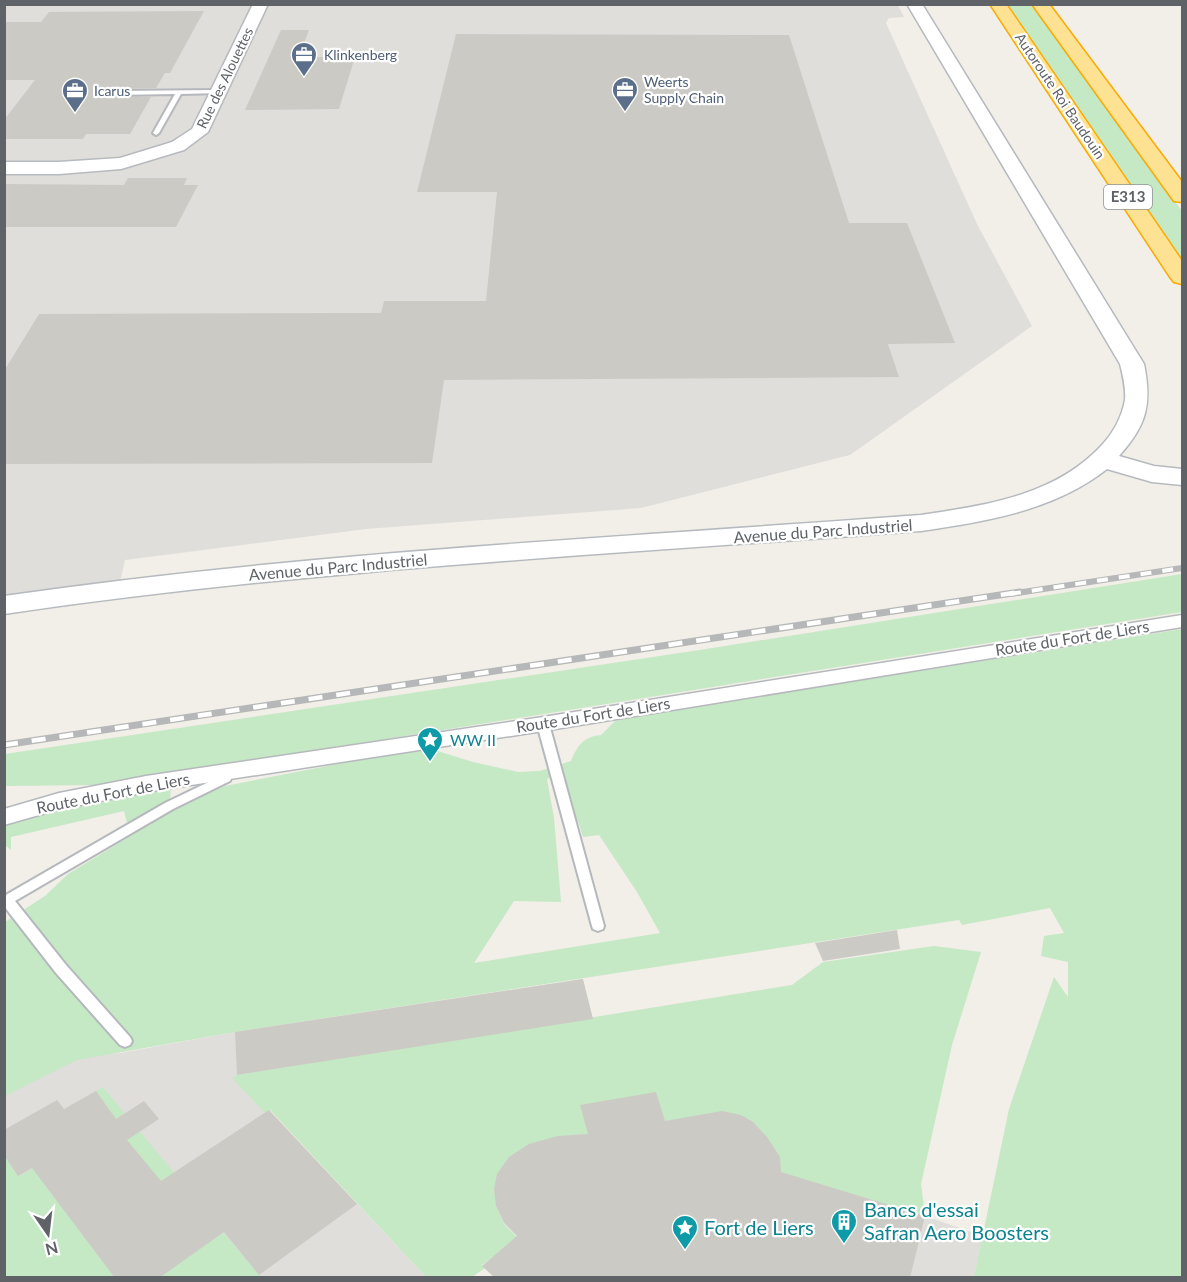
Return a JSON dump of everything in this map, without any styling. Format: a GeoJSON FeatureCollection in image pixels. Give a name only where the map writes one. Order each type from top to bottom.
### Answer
{"type":"FeatureCollection","features":[{"type":"Feature","properties":{"kind":"highway","name":"Autoroute Roi Baudouin"},"geometry":{"type":"LineString","coordinates":[[998,4],[1182,277]]}},
{"type":"Feature","properties":{"kind":"highway","name":"E313"},"geometry":{"type":"LineString","coordinates":[[1040,4],[1182,196]]}},
{"type":"Feature","properties":{"kind":"street","name":"Rue des Alouettes"},"geometry":{"type":"LineString","coordinates":[[4,168],[93,166],[121,163],[178,146],[199,132],[261,4]]}},
{"type":"Feature","properties":{"kind":"street","name":"Avenue du Parc Industriel"},"geometry":{"type":"LineString","coordinates":[[4,606],[99,591],[266,572],[921,523],[1002,510],[1066,487],[1105,460],[1128,428],[1137,396],[1132,364],[914,4]]}},
{"type":"Feature","properties":{"kind":"street"},"geometry":{"type":"LineString","coordinates":[[1105,460],[1152,474],[1182,477]]}},
{"type":"Feature","properties":{"kind":"street","name":"Route du Fort de Liers"},"geometry":{"type":"LineString","coordinates":[[4,818],[59,801],[104,791],[543,724],[1182,621]]}},
{"type":"Feature","properties":{"kind":"lane"},"geometry":{"type":"LineString","coordinates":[[156,133],[179,92]]}},
{"type":"Feature","properties":{"kind":"lane"},"geometry":{"type":"LineString","coordinates":[[116,93],[218,92]]}},
{"type":"Feature","properties":{"kind":"lane"},"geometry":{"type":"LineString","coordinates":[[543,724],[598,926]]}},
{"type":"Feature","properties":{"kind":"lane"},"geometry":{"type":"LineString","coordinates":[[125,1041],[61,969],[6,901],[169,806],[226,778],[228,771]]}},
{"type":"Feature","properties":{"kind":"shaded area"},"geometry":{"type":"Polygon","coordinates":[[[4,5],[898,5],[904,17],[889,18],[886,23],[977,224],[1032,326],[850,455],[641,508],[366,529],[125,560],[116,599],[5,615],[4,5]]]}},
{"type":"Feature","properties":{"kind":"shaded area"},"geometry":{"type":"Polygon","coordinates":[[[582,979],[593,1019],[237,1075],[233,1078],[265,1112],[269,1110],[426,1277],[5,1278],[5,1073],[35,1057],[121,1053],[235,1032],[582,979]]]}},
{"type":"Feature","properties":{"kind":"shaded area","name":"Bancs d'essai Safran Aero Boosters"},"geometry":{"type":"Polygon","coordinates":[[[792,1176],[983,1236],[974,1277],[759,1278],[792,1176]]]}},
{"type":"Feature","properties":{"kind":"green space"},"geometry":{"type":"Polygon","coordinates":[[[1008,5],[1031,5],[1182,211],[1182,259],[1008,5]]]}},
{"type":"Feature","properties":{"kind":"green space"},"geometry":{"type":"Polygon","coordinates":[[[1182,574],[1182,612],[99,785],[5,786],[5,754],[706,649],[1182,574]]]}},
{"type":"Feature","properties":{"kind":"green space"},"geometry":{"type":"Polygon","coordinates":[[[1182,629],[1182,1277],[974,1277],[1009,1109],[1054,977],[1068,997],[1068,962],[1041,956],[1044,936],[1064,933],[1050,908],[962,925],[959,920],[235,1032],[77,1060],[5,1096],[5,922],[45,896],[68,874],[165,815],[225,786],[394,753],[431,749],[473,762],[518,772],[540,771],[571,761],[585,740],[601,735],[615,721],[1182,629]],[[550,777],[547,779],[554,818],[561,902],[514,901],[474,963],[660,933],[637,892],[599,835],[583,837],[578,821],[566,827],[550,777]]]}},
{"type":"Feature","properties":{"kind":"green space"},"geometry":{"type":"Polygon","coordinates":[[[171,788],[170,800],[127,823],[124,811],[11,837],[11,850],[5,845],[4,825],[94,800],[171,788]]]}},
{"type":"Feature","properties":{"kind":"green space"},"geometry":{"type":"Polygon","coordinates":[[[934,946],[981,952],[952,1045],[921,1184],[925,1216],[792,1176],[603,1134],[529,1153],[496,1206],[504,1224],[518,1238],[482,1265],[485,1268],[472,1277],[426,1277],[270,1110],[265,1113],[232,1078],[237,1075],[792,985],[823,962],[934,946]]]}},
{"type":"Feature","properties":{"kind":"green space"},"geometry":{"type":"Polygon","coordinates":[[[103,1087],[259,1275],[264,1277],[5,1277],[4,1155],[19,1176],[116,1120],[96,1091],[103,1087]]]}},
{"type":"Feature","properties":{"kind":"building"},"geometry":{"type":"Polygon","coordinates":[[[204,11],[170,73],[165,73],[156,88],[116,89],[111,92],[116,97],[151,97],[130,134],[86,134],[83,139],[4,139],[4,120],[35,80],[4,80],[4,22],[41,22],[49,12],[204,11]]]}},
{"type":"Feature","properties":{"kind":"building","name":"Klinkenberg"},"geometry":{"type":"Polygon","coordinates":[[[281,30],[309,30],[299,57],[355,57],[339,109],[245,110],[281,30]]]}},
{"type":"Feature","properties":{"kind":"building"},"geometry":{"type":"Polygon","coordinates":[[[456,34],[789,35],[849,223],[907,223],[955,343],[888,344],[899,377],[444,380],[432,463],[4,464],[4,371],[39,314],[381,313],[384,301],[486,301],[497,192],[417,192],[456,34]]]}},
{"type":"Feature","properties":{"kind":"building"},"geometry":{"type":"Polygon","coordinates":[[[128,178],[187,178],[184,185],[198,185],[176,227],[4,227],[4,184],[124,185],[128,178]]]}},
{"type":"Feature","properties":{"kind":"building"},"geometry":{"type":"Polygon","coordinates":[[[897,930],[900,949],[823,961],[815,943],[897,930]]]}},
{"type":"Feature","properties":{"kind":"building"},"geometry":{"type":"Polygon","coordinates":[[[583,979],[593,1019],[237,1075],[235,1032],[583,979]]]}},
{"type":"Feature","properties":{"kind":"building"},"geometry":{"type":"Polygon","coordinates":[[[96,1091],[116,1119],[144,1101],[159,1119],[127,1140],[161,1181],[269,1110],[357,1204],[259,1275],[224,1232],[159,1278],[115,1278],[32,1168],[18,1176],[4,1155],[4,1130],[57,1100],[64,1109],[96,1091]]]}},
{"type":"Feature","properties":{"kind":"building"},"geometry":{"type":"Polygon","coordinates":[[[656,1092],[665,1121],[722,1111],[741,1115],[753,1122],[767,1137],[780,1157],[781,1172],[925,1216],[910,1278],[495,1278],[482,1266],[517,1236],[504,1223],[496,1206],[494,1189],[497,1174],[509,1157],[529,1144],[558,1136],[588,1134],[580,1105],[656,1092]]]}},
{"type":"Feature","properties":{"kind":"railway"},"geometry":{"type":"LineString","coordinates":[[1010,594],[1182,568]]}},
{"type":"Feature","properties":{"kind":"railway"},"geometry":{"type":"LineString","coordinates":[[4,745],[1020,592]]}},
{"type":"Feature","properties":{"kind":"place","name":"Klinkenberg"},"geometry":{"type":"Point","coordinates":[304,78]}},
{"type":"Feature","properties":{"kind":"place","name":"Weerts Supply Chain"},"geometry":{"type":"Point","coordinates":[625,113]}},
{"type":"Feature","properties":{"kind":"place","name":"Icarus"},"geometry":{"type":"Point","coordinates":[75,114]}},
{"type":"Feature","properties":{"kind":"place","name":"WW II"},"geometry":{"type":"Point","coordinates":[430,763]}},
{"type":"Feature","properties":{"kind":"place","name":"Bancs d'essai Safran Aero Boosters"},"geometry":{"type":"Point","coordinates":[844,1245]}},
{"type":"Feature","properties":{"kind":"place","name":"Fort de Liers"},"geometry":{"type":"Point","coordinates":[685,1251]}}]}
